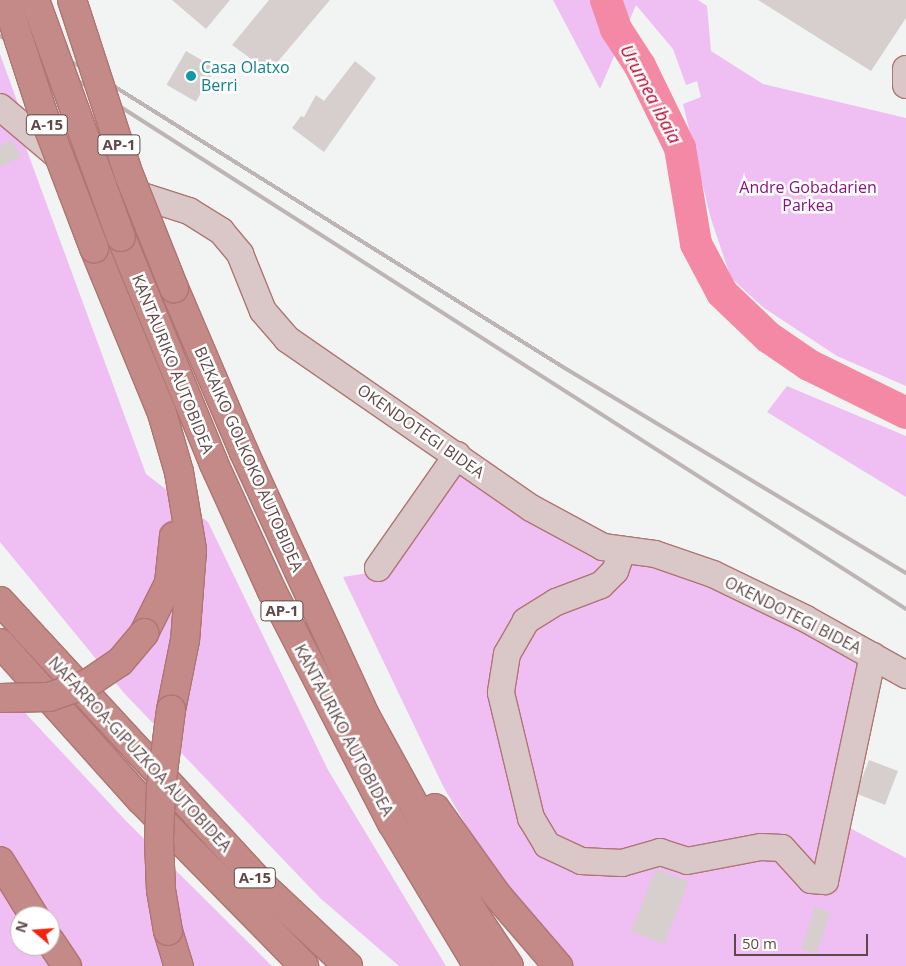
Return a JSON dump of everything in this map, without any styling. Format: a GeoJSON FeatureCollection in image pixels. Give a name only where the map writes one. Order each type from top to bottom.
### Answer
{"type":"FeatureCollection","features":[{"type":"Feature","properties":{"kind":"highway","name":"A-15"},"geometry":{"type":"LineString","coordinates":[[6,0],[42,111],[118,308]]}},
{"type":"Feature","properties":{"kind":"highway","name":"KANTAURIKO AUTOBIDEA"},"geometry":{"type":"LineString","coordinates":[[35,0],[121,237],[214,464],[272,591],[392,822],[478,966]]}},
{"type":"Feature","properties":{"kind":"highway","name":"BIZKAIKO GOLKOKO AUTOBIDEA"},"geometry":{"type":"LineString","coordinates":[[72,0],[129,175],[174,288],[244,452],[326,630]]}},
{"type":"Feature","properties":{"kind":"highway"},"geometry":{"type":"LineString","coordinates":[[0,698],[49,696],[87,684],[120,662],[144,634],[169,583],[174,546],[173,509],[165,456],[118,308]]}},
{"type":"Feature","properties":{"kind":"highway"},"geometry":{"type":"LineString","coordinates":[[118,308],[164,421],[179,472],[192,550],[185,640],[171,710],[161,787],[159,840],[161,890],[168,931],[179,966]]}},
{"type":"Feature","properties":{"kind":"highway","name":"NAFARROA-GIPUZKOA AUTOBIDEA"},"geometry":{"type":"LineString","coordinates":[[0,601],[265,888],[348,966]]}},
{"type":"Feature","properties":{"kind":"highway","name":"KANTAURIKO AUTOBIDEA"},"geometry":{"type":"LineString","coordinates":[[326,630],[366,717],[475,915],[509,966]]}},
{"type":"Feature","properties":{"kind":"highway"},"geometry":{"type":"LineString","coordinates":[[326,630],[468,858],[558,966]]}},
{"type":"Feature","properties":{"kind":"highway","name":"NAFARROA-GIPUZKOA AUTOBIDEA"},"geometry":{"type":"LineString","coordinates":[[0,643],[141,800],[304,966]]}},
{"type":"Feature","properties":{"kind":"highway"},"geometry":{"type":"LineString","coordinates":[[0,861],[28,906]]}},
{"type":"Feature","properties":{"kind":"street"},"geometry":{"type":"LineString","coordinates":[[906,69],[906,85]]}},
{"type":"Feature","properties":{"kind":"street","name":"OKENDOTEGI BIDEA"},"geometry":{"type":"LineString","coordinates":[[2,112],[70,167],[114,187],[189,211],[221,231],[240,254],[257,300],[274,326],[287,339],[560,525],[602,546],[622,551],[656,554],[713,574],[874,656],[906,675]]}},
{"type":"Feature","properties":{"kind":"street"},"geometry":{"type":"LineString","coordinates":[[378,568],[457,455]]}},
{"type":"Feature","properties":{"kind":"street"},"geometry":{"type":"LineString","coordinates":[[622,551],[614,571],[602,585],[556,602],[526,620],[507,654],[501,693],[531,818],[547,845],[581,861],[622,863],[660,852],[687,861],[761,847],[782,848],[811,880],[825,881],[874,656]]}},
{"type":"Feature","properties":{"kind":"green space","name":"Andre Gobadarien Parkea"},"geometry":{"type":"Polygon","coordinates":[[[553,0],[698,0],[707,6],[711,51],[763,84],[906,118],[906,386],[837,356],[764,308],[731,278],[711,219],[683,104],[701,97],[697,81],[686,85],[673,49],[636,5],[600,89],[553,0]]]}},
{"type":"Feature","properties":{"kind":"green space"},"geometry":{"type":"Polygon","coordinates":[[[0,54],[21,112],[0,94],[0,54]]]}},
{"type":"Feature","properties":{"kind":"green space"},"geometry":{"type":"Polygon","coordinates":[[[0,124],[26,148],[146,474],[208,522],[328,770],[446,966],[399,966],[320,898],[124,693],[0,542],[0,124]]]}},
{"type":"Feature","properties":{"kind":"green space"},"geometry":{"type":"Polygon","coordinates":[[[787,386],[906,436],[906,497],[767,412],[787,386]]]}},
{"type":"Feature","properties":{"kind":"green space"},"geometry":{"type":"Polygon","coordinates":[[[461,469],[603,556],[605,564],[539,623],[637,561],[738,596],[862,662],[833,819],[906,858],[906,966],[549,966],[443,786],[343,577],[368,573],[461,469]]]}},
{"type":"Feature","properties":{"kind":"green space"},"geometry":{"type":"Polygon","coordinates":[[[0,686],[128,823],[272,966],[0,966],[0,686]]]}},
{"type":"Feature","properties":{"kind":"building"},"geometry":{"type":"Polygon","coordinates":[[[172,0],[230,0],[206,29],[172,0]]]}},
{"type":"Feature","properties":{"kind":"building"},"geometry":{"type":"Polygon","coordinates":[[[269,0],[330,0],[269,72],[232,45],[269,0]]]}},
{"type":"Feature","properties":{"kind":"building"},"geometry":{"type":"Polygon","coordinates":[[[758,0],[906,0],[906,18],[871,71],[758,0]]]}},
{"type":"Feature","properties":{"kind":"building","name":"Casa Olatxo Berri"},"geometry":{"type":"Polygon","coordinates":[[[186,51],[215,68],[196,102],[166,85],[186,51]]]}},
{"type":"Feature","properties":{"kind":"building"},"geometry":{"type":"Polygon","coordinates":[[[355,61],[376,78],[324,152],[292,128],[301,116],[304,117],[316,95],[324,101],[355,61]]]}},
{"type":"Feature","properties":{"kind":"building"},"geometry":{"type":"Polygon","coordinates":[[[12,140],[21,157],[0,167],[0,146],[12,140]]]}},
{"type":"Feature","properties":{"kind":"building"},"geometry":{"type":"Polygon","coordinates":[[[869,760],[898,771],[885,805],[856,794],[869,760]]]}},
{"type":"Feature","properties":{"kind":"building"},"geometry":{"type":"Polygon","coordinates":[[[656,869],[688,882],[663,944],[631,931],[656,869]]]}},
{"type":"Feature","properties":{"kind":"building"},"geometry":{"type":"Polygon","coordinates":[[[815,907],[830,912],[817,954],[801,949],[815,907]]]}},
{"type":"Feature","properties":{"kind":"waterway","name":"Urumea ibaia"},"geometry":{"type":"LineString","coordinates":[[606,0],[616,29],[640,66],[680,148],[696,244],[722,293],[768,337],[809,365],[906,413]]}},
{"type":"Feature","properties":{"kind":"railway"},"geometry":{"type":"LineString","coordinates":[[0,22],[104,80],[563,367],[906,573]]}},
{"type":"Feature","properties":{"kind":"railway"},"geometry":{"type":"LineString","coordinates":[[0,36],[102,95],[906,609]]}},
{"type":"Feature","properties":{"kind":"place","name":"Casa Olatxo Berri"},"geometry":{"type":"Point","coordinates":[191,76]}}]}
